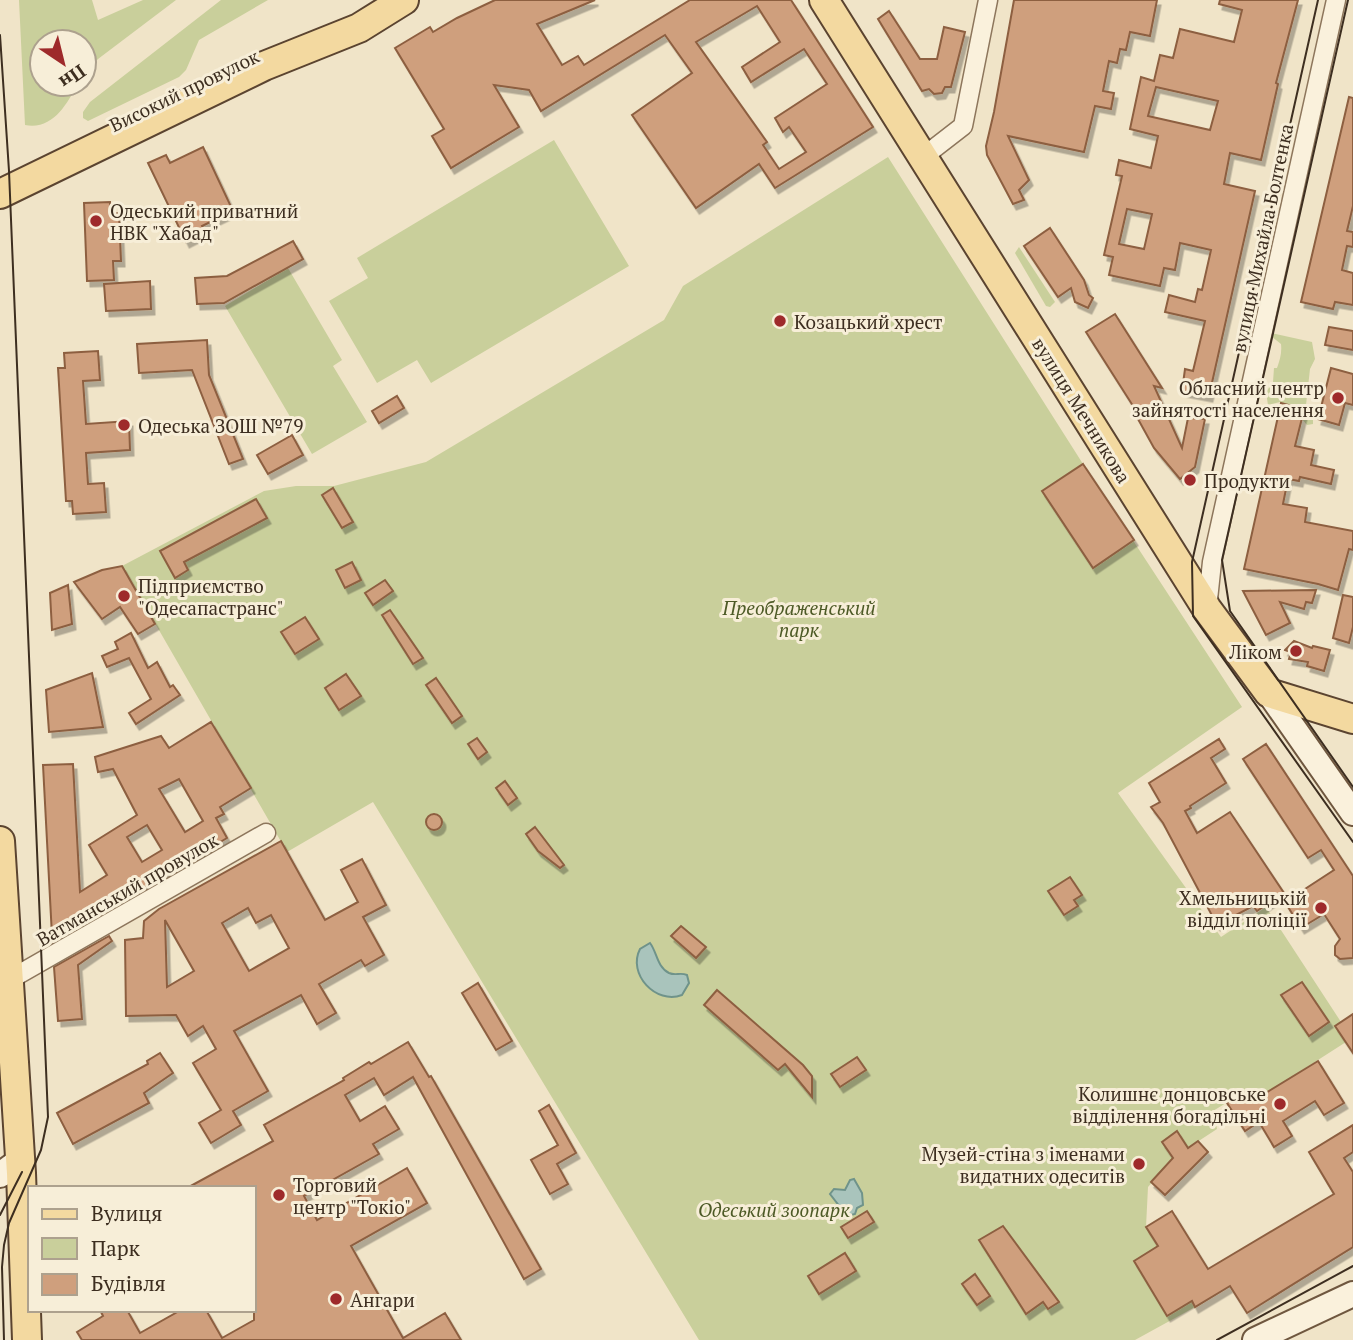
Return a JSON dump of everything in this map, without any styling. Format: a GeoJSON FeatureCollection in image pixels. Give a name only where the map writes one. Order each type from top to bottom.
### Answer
{"type":"FeatureCollection","features":[{"type":"Feature","properties":{"kind":"main road","name":"Високий провулок"},"geometry":{"type":"LineString","coordinates":[[0,194],[272,62],[319,45],[373,20],[404,0]]}},
{"type":"Feature","properties":{"kind":"main road","name":"вулиця Мечникова"},"geometry":{"type":"LineString","coordinates":[[824,0],[1207,609],[1353,813]]}},
{"type":"Feature","properties":{"kind":"main road","name":"Високий провулок"},"geometry":{"type":"LineString","coordinates":[[0,210],[281,73],[301,61],[335,30],[378,4]]}},
{"type":"Feature","properties":{"kind":"main road","name":"Високий провулок"},"geometry":{"type":"LineString","coordinates":[[0,171],[16,170],[334,19],[378,4]]}},
{"type":"Feature","properties":{"kind":"main road"},"geometry":{"type":"LineString","coordinates":[[1269,693],[1353,719]]}},
{"type":"Feature","properties":{"kind":"main road"},"geometry":{"type":"LineString","coordinates":[[0,841],[9,980],[10,1168],[27,1340]]}},
{"type":"Feature","properties":{"kind":"main road"},"geometry":{"type":"LineString","coordinates":[[1255,1340],[1353,1294]]}},
{"type":"Feature","properties":{"kind":"street"},"geometry":{"type":"LineString","coordinates":[[923,157],[962,126],[988,0]]}},
{"type":"Feature","properties":{"kind":"street","name":"вулиця Михайла Болтенка"},"geometry":{"type":"LineString","coordinates":[[1207,609],[1211,568],[1336,0]]}},
{"type":"Feature","properties":{"kind":"street","name":"Ватманський провулок"},"geometry":{"type":"LineString","coordinates":[[9,980],[266,833]]}},
{"type":"Feature","properties":{"kind":"green space"},"geometry":{"type":"Polygon","coordinates":[[[19,0],[92,0],[98,20],[143,0],[176,0],[98,59],[98,28],[28,28],[28,98],[70,98],[51,120],[35,126],[25,125],[19,0]]]}},
{"type":"Feature","properties":{"kind":"green space"},"geometry":{"type":"Polygon","coordinates":[[[221,0],[268,0],[199,40],[186,70],[179,77],[88,121],[83,118],[83,112],[98,96],[221,0]]]}},
{"type":"Feature","properties":{"kind":"green space"},"geometry":{"type":"Polygon","coordinates":[[[554,140],[629,266],[431,383],[417,360],[377,383],[329,301],[368,278],[357,258],[554,140]]]}},
{"type":"Feature","properties":{"kind":"green space","name":"Преображенський парк"},"geometry":{"type":"Polygon","coordinates":[[[888,157],[1083,464],[1242,707],[1118,793],[1221,937],[1266,907],[1341,1022],[1335,1026],[1346,1042],[1251,1103],[1244,1092],[1213,1111],[1217,1129],[1188,1148],[1177,1132],[1162,1142],[1173,1158],[1148,1187],[1146,1227],[1195,1307],[1135,1340],[699,1340],[373,802],[287,852],[122,566],[264,491],[296,486],[334,486],[426,462],[664,320],[683,286],[888,157]]]}},
{"type":"Feature","properties":{"kind":"green space"},"geometry":{"type":"Polygon","coordinates":[[[1019,247],[1055,302],[1050,307],[1046,306],[1015,253],[1019,247]]]}},
{"type":"Feature","properties":{"kind":"green space"},"geometry":{"type":"Polygon","coordinates":[[[288,268],[342,360],[333,366],[367,422],[312,454],[225,306],[288,268]]]}},
{"type":"Feature","properties":{"kind":"green space"},"geometry":{"type":"Polygon","coordinates":[[[1266,332],[1312,342],[1315,359],[1310,369],[1306,405],[1313,410],[1313,424],[1307,425],[1302,419],[1303,414],[1295,412],[1296,407],[1280,402],[1268,405],[1266,392],[1273,382],[1281,344],[1266,332]]]}},
{"type":"Feature","properties":{"kind":"water"},"geometry":{"type":"Polygon","coordinates":[[[650,943],[665,970],[671,974],[687,975],[689,983],[682,995],[663,996],[646,985],[641,977],[637,959],[640,949],[650,943]]]}},
{"type":"Feature","properties":{"kind":"water"},"geometry":{"type":"Polygon","coordinates":[[[854,1179],[862,1193],[863,1205],[857,1208],[855,1214],[843,1217],[840,1207],[830,1194],[834,1189],[845,1190],[850,1180],[854,1179]]]}},
{"type":"Feature","properties":{"kind":"building"},"geometry":{"type":"Polygon","coordinates":[[[495,0],[595,0],[537,24],[562,65],[578,56],[584,65],[690,0],[791,0],[873,127],[775,188],[759,164],[696,208],[632,115],[692,73],[665,35],[541,111],[529,90],[494,85],[519,127],[451,168],[432,136],[444,129],[395,48],[430,27],[433,32],[495,0]],[[757,6],[696,42],[767,142],[763,145],[779,169],[806,152],[789,127],[783,132],[775,118],[827,84],[804,49],[751,82],[742,67],[780,42],[757,6]]]}},
{"type":"Feature","properties":{"kind":"building"},"geometry":{"type":"Polygon","coordinates":[[[1014,0],[1157,0],[1150,36],[1130,32],[1126,50],[1120,49],[1117,63],[1109,61],[1103,91],[1114,93],[1111,109],[1095,106],[1084,152],[1008,136],[1029,180],[1019,190],[1024,200],[1013,204],[987,155],[986,146],[1014,0]]]}},
{"type":"Feature","properties":{"kind":"building"},"geometry":{"type":"Polygon","coordinates":[[[1220,0],[1298,0],[1276,83],[1278,84],[1261,160],[1230,153],[1224,184],[1255,191],[1209,396],[1182,391],[1185,369],[1193,371],[1205,321],[1165,312],[1169,295],[1195,302],[1198,289],[1202,290],[1211,250],[1180,243],[1175,270],[1164,268],[1160,286],[1109,275],[1113,257],[1104,255],[1122,176],[1116,175],[1119,160],[1151,168],[1158,136],[1130,129],[1141,77],[1154,81],[1160,55],[1173,58],[1180,29],[1234,42],[1242,10],[1219,4],[1220,0]],[[1156,87],[1148,116],[1210,130],[1218,101],[1156,87]],[[1127,209],[1119,244],[1144,249],[1152,214],[1127,209]]]}},
{"type":"Feature","properties":{"kind":"building"},"geometry":{"type":"Polygon","coordinates":[[[889,11],[920,59],[937,59],[944,27],[965,32],[951,87],[945,87],[942,93],[934,94],[929,89],[922,91],[878,19],[889,11]]]}},
{"type":"Feature","properties":{"kind":"building"},"geometry":{"type":"Polygon","coordinates":[[[1349,97],[1353,98],[1353,206],[1347,231],[1353,232],[1353,247],[1347,246],[1342,270],[1353,273],[1353,305],[1335,302],[1333,309],[1301,302],[1349,97]]]}},
{"type":"Feature","properties":{"kind":"building"},"geometry":{"type":"Polygon","coordinates":[[[203,147],[233,211],[202,226],[205,232],[186,242],[148,163],[166,155],[170,163],[203,147]]]}},
{"type":"Feature","properties":{"kind":"building"},"geometry":{"type":"Polygon","coordinates":[[[110,202],[110,214],[119,213],[121,261],[113,261],[114,280],[87,281],[84,203],[110,202]]]}},
{"type":"Feature","properties":{"kind":"building"},"geometry":{"type":"Polygon","coordinates":[[[1050,228],[1093,298],[1088,308],[1075,302],[1071,288],[1058,297],[1024,246],[1050,228]]]}},
{"type":"Feature","properties":{"kind":"building"},"geometry":{"type":"Polygon","coordinates":[[[293,241],[303,259],[224,303],[197,304],[195,278],[227,276],[293,241]]]}},
{"type":"Feature","properties":{"kind":"building"},"geometry":{"type":"Polygon","coordinates":[[[150,281],[151,309],[106,311],[104,284],[150,281]]]}},
{"type":"Feature","properties":{"kind":"building"},"geometry":{"type":"Polygon","coordinates":[[[1115,314],[1162,388],[1154,386],[1182,448],[1188,418],[1205,419],[1195,467],[1180,479],[1154,448],[1133,410],[1135,409],[1086,332],[1115,314]]]}},
{"type":"Feature","properties":{"kind":"building"},"geometry":{"type":"Polygon","coordinates":[[[1329,327],[1353,331],[1353,350],[1325,345],[1329,327]]]}},
{"type":"Feature","properties":{"kind":"building"},"geometry":{"type":"Polygon","coordinates":[[[207,340],[209,375],[243,459],[229,464],[192,370],[139,373],[137,344],[207,340]]]}},
{"type":"Feature","properties":{"kind":"building"},"geometry":{"type":"Polygon","coordinates":[[[98,351],[100,380],[83,381],[86,424],[129,421],[130,450],[86,453],[88,484],[104,483],[106,512],[73,514],[72,501],[66,501],[58,368],[65,368],[64,353],[98,351]]]}},
{"type":"Feature","properties":{"kind":"building","name":"Обласний центр зайнятості населення"},"geometry":{"type":"Polygon","coordinates":[[[1331,368],[1353,374],[1353,405],[1345,403],[1339,425],[1318,419],[1331,368]]]}},
{"type":"Feature","properties":{"kind":"building"},"geometry":{"type":"Polygon","coordinates":[[[397,396],[404,408],[379,423],[372,411],[397,396]]]}},
{"type":"Feature","properties":{"kind":"building"},"geometry":{"type":"Polygon","coordinates":[[[1281,403],[1296,407],[1295,412],[1303,414],[1295,446],[1314,450],[1311,465],[1334,470],[1331,484],[1300,477],[1299,481],[1288,479],[1283,504],[1307,508],[1305,522],[1353,531],[1353,550],[1349,549],[1338,590],[1244,569],[1281,403]]]}},
{"type":"Feature","properties":{"kind":"building"},"geometry":{"type":"Polygon","coordinates":[[[292,435],[303,455],[268,474],[257,455],[292,435]]]}},
{"type":"Feature","properties":{"kind":"building"},"geometry":{"type":"Polygon","coordinates":[[[1083,464],[1134,540],[1093,568],[1042,491],[1083,464]]]}},
{"type":"Feature","properties":{"kind":"building"},"geometry":{"type":"Polygon","coordinates":[[[333,488],[353,522],[342,528],[322,495],[333,488]]]}},
{"type":"Feature","properties":{"kind":"building"},"geometry":{"type":"Polygon","coordinates":[[[256,499],[267,518],[184,562],[188,570],[175,578],[160,551],[256,499]]]}},
{"type":"Feature","properties":{"kind":"building"},"geometry":{"type":"Polygon","coordinates":[[[352,562],[361,580],[345,588],[336,570],[352,562]]]}},
{"type":"Feature","properties":{"kind":"building"},"geometry":{"type":"Polygon","coordinates":[[[122,566],[155,624],[138,634],[120,607],[102,619],[74,582],[102,570],[122,566]]]}},
{"type":"Feature","properties":{"kind":"building"},"geometry":{"type":"Polygon","coordinates":[[[385,580],[393,591],[373,605],[365,593],[385,580]]]}},
{"type":"Feature","properties":{"kind":"building"},"geometry":{"type":"Polygon","coordinates":[[[68,585],[72,624],[52,630],[50,593],[68,585]]]}},
{"type":"Feature","properties":{"kind":"building"},"geometry":{"type":"Polygon","coordinates":[[[1316,590],[1312,603],[1306,602],[1304,609],[1280,602],[1290,623],[1266,635],[1243,591],[1316,590]]]}},
{"type":"Feature","properties":{"kind":"building"},"geometry":{"type":"Polygon","coordinates":[[[1343,595],[1353,597],[1353,627],[1349,643],[1333,638],[1343,595]]]}},
{"type":"Feature","properties":{"kind":"building"},"geometry":{"type":"Polygon","coordinates":[[[390,610],[423,658],[413,664],[382,615],[390,610]]]}},
{"type":"Feature","properties":{"kind":"building"},"geometry":{"type":"Polygon","coordinates":[[[305,617],[319,639],[295,654],[281,632],[305,617]]]}},
{"type":"Feature","properties":{"kind":"building"},"geometry":{"type":"Polygon","coordinates":[[[131,633],[148,668],[157,662],[170,687],[173,685],[180,695],[136,724],[129,713],[151,699],[129,658],[107,667],[102,656],[118,649],[115,642],[131,633]]]}},
{"type":"Feature","properties":{"kind":"building"},"geometry":{"type":"Polygon","coordinates":[[[1294,641],[1312,648],[1330,650],[1324,671],[1307,666],[1308,662],[1289,659],[1291,652],[1285,650],[1294,641]]]}},
{"type":"Feature","properties":{"kind":"building"},"geometry":{"type":"Polygon","coordinates":[[[92,673],[103,727],[49,732],[46,690],[92,673]]]}},
{"type":"Feature","properties":{"kind":"building"},"geometry":{"type":"Polygon","coordinates":[[[346,674],[361,696],[339,710],[325,688],[346,674]]]}},
{"type":"Feature","properties":{"kind":"building"},"geometry":{"type":"Polygon","coordinates":[[[436,678],[462,716],[452,723],[426,685],[436,678]]]}},
{"type":"Feature","properties":{"kind":"building"},"geometry":{"type":"Polygon","coordinates":[[[211,722],[251,788],[220,807],[224,814],[216,818],[227,838],[59,938],[52,936],[43,765],[73,764],[80,892],[107,875],[89,845],[137,815],[113,769],[98,772],[95,757],[161,736],[169,748],[211,722]],[[179,779],[159,789],[185,832],[203,821],[179,779]],[[147,825],[127,837],[142,862],[162,850],[147,825]]]}},
{"type":"Feature","properties":{"kind":"building"},"geometry":{"type":"Polygon","coordinates":[[[477,738],[487,752],[478,759],[468,744],[477,738]]]}},
{"type":"Feature","properties":{"kind":"building"},"geometry":{"type":"Polygon","coordinates":[[[1219,739],[1225,749],[1211,758],[1226,783],[1185,811],[1197,833],[1230,812],[1284,893],[1257,911],[1253,906],[1217,925],[1163,823],[1151,807],[1160,802],[1149,783],[1219,739]]]}},
{"type":"Feature","properties":{"kind":"building"},"geometry":{"type":"Polygon","coordinates":[[[1266,744],[1353,876],[1353,958],[1340,959],[1335,955],[1335,946],[1340,939],[1324,914],[1301,928],[1285,902],[1334,870],[1321,850],[1308,858],[1243,759],[1266,744]]]}},
{"type":"Feature","properties":{"kind":"building"},"geometry":{"type":"Polygon","coordinates":[[[505,781],[517,798],[508,805],[496,788],[505,781]]]}},
{"type":"Feature","properties":{"kind":"building"},"geometry":{"type":"Polygon","coordinates":[[[431,814],[437,814],[442,822],[440,828],[431,830],[426,825],[426,819],[431,814]]]}},
{"type":"Feature","properties":{"kind":"building"},"geometry":{"type":"Polygon","coordinates":[[[535,827],[564,865],[560,868],[538,851],[526,834],[535,827]]]}},
{"type":"Feature","properties":{"kind":"building"},"geometry":{"type":"Polygon","coordinates":[[[281,841],[325,920],[358,902],[341,870],[362,859],[386,905],[363,917],[384,955],[365,966],[361,960],[319,984],[336,1013],[317,1024],[301,995],[234,1031],[268,1091],[233,1111],[241,1125],[211,1143],[199,1123],[221,1110],[193,1063],[216,1049],[203,1026],[188,1036],[176,1015],[126,1016],[125,940],[143,938],[144,921],[159,909],[281,841]],[[248,908],[222,923],[249,971],[289,948],[271,915],[256,923],[248,908]],[[165,920],[167,987],[194,971],[165,920]]]}},
{"type":"Feature","properties":{"kind":"building"},"geometry":{"type":"Polygon","coordinates":[[[1070,877],[1082,895],[1074,900],[1078,906],[1064,915],[1048,891],[1070,877]]]}},
{"type":"Feature","properties":{"kind":"building"},"geometry":{"type":"Polygon","coordinates":[[[681,926],[706,947],[696,958],[671,936],[681,926]]]}},
{"type":"Feature","properties":{"kind":"building"},"geometry":{"type":"Polygon","coordinates":[[[109,936],[112,941],[78,965],[82,1019],[58,1021],[54,967],[109,936]]]}},
{"type":"Feature","properties":{"kind":"building"},"geometry":{"type":"Polygon","coordinates":[[[1302,982],[1329,1022],[1309,1036],[1281,995],[1302,982]]]}},
{"type":"Feature","properties":{"kind":"building"},"geometry":{"type":"Polygon","coordinates":[[[478,983],[512,1041],[496,1050],[462,993],[478,983]]]}},
{"type":"Feature","properties":{"kind":"building"},"geometry":{"type":"Polygon","coordinates":[[[717,990],[803,1065],[812,1076],[812,1097],[785,1064],[778,1070],[704,1005],[717,990]]]}},
{"type":"Feature","properties":{"kind":"building"},"geometry":{"type":"Polygon","coordinates":[[[1353,1014],[1353,1053],[1335,1026],[1353,1014]]]}},
{"type":"Feature","properties":{"kind":"building"},"geometry":{"type":"Polygon","coordinates":[[[408,1042],[429,1077],[431,1076],[541,1269],[524,1279],[413,1077],[384,1095],[374,1078],[345,1095],[360,1121],[385,1106],[399,1129],[373,1144],[379,1154],[304,1196],[317,1220],[407,1168],[427,1203],[351,1246],[403,1338],[445,1313],[461,1340],[82,1340],[77,1332],[103,1316],[101,1312],[128,1312],[140,1333],[177,1312],[207,1312],[222,1338],[254,1320],[256,1186],[191,1186],[273,1141],[264,1125],[344,1080],[343,1078],[369,1062],[371,1064],[408,1042]]]}},
{"type":"Feature","properties":{"kind":"building"},"geometry":{"type":"Polygon","coordinates":[[[160,1053],[173,1073],[144,1093],[149,1103],[73,1144],[57,1113],[148,1064],[147,1061],[160,1053]]]}},
{"type":"Feature","properties":{"kind":"building"},"geometry":{"type":"Polygon","coordinates":[[[857,1057],[866,1070],[840,1087],[831,1074],[857,1057]]]}},
{"type":"Feature","properties":{"kind":"building","name":"Колишнє донцовське відділення богадільні"},"geometry":{"type":"Polygon","coordinates":[[[1318,1061],[1344,1103],[1324,1115],[1315,1101],[1283,1121],[1292,1136],[1274,1147],[1259,1122],[1245,1131],[1227,1103],[1244,1092],[1251,1102],[1318,1061]]]}},
{"type":"Feature","properties":{"kind":"building"},"geometry":{"type":"Polygon","coordinates":[[[549,1105],[576,1153],[557,1164],[568,1184],[550,1194],[531,1160],[558,1145],[539,1111],[549,1105]]]}},
{"type":"Feature","properties":{"kind":"building"},"geometry":{"type":"Polygon","coordinates":[[[1353,1125],[1353,1152],[1344,1158],[1353,1172],[1353,1247],[1247,1313],[1230,1286],[1195,1307],[1192,1301],[1167,1316],[1134,1261],[1158,1246],[1146,1227],[1172,1211],[1208,1269],[1334,1194],[1309,1152],[1353,1125]]]}},
{"type":"Feature","properties":{"kind":"building"},"geometry":{"type":"Polygon","coordinates":[[[1177,1131],[1188,1148],[1198,1141],[1208,1152],[1165,1195],[1151,1182],[1173,1158],[1162,1142],[1177,1131]]]}},
{"type":"Feature","properties":{"kind":"building"},"geometry":{"type":"Polygon","coordinates":[[[867,1211],[874,1222],[848,1238],[841,1227],[867,1211]]]}},
{"type":"Feature","properties":{"kind":"building"},"geometry":{"type":"Polygon","coordinates":[[[1003,1226],[1059,1302],[1048,1309],[1043,1302],[1026,1314],[979,1240],[1003,1226]]]}},
{"type":"Feature","properties":{"kind":"building"},"geometry":{"type":"Polygon","coordinates":[[[845,1253],[856,1271],[819,1294],[808,1276],[845,1253]]]}},
{"type":"Feature","properties":{"kind":"building"},"geometry":{"type":"Polygon","coordinates":[[[975,1274],[990,1296],[977,1305],[962,1284],[975,1274]]]}},
{"type":"Feature","properties":{"kind":"tram line"},"geometry":{"type":"LineString","coordinates":[[1318,0],[1192,562],[1193,616],[1353,842]]}},
{"type":"Feature","properties":{"kind":"tram line"},"geometry":{"type":"LineString","coordinates":[[1348,0],[1222,560],[1230,611],[1353,787]]}},
{"type":"Feature","properties":{"kind":"tram line"},"geometry":{"type":"LineString","coordinates":[[0,35],[9,171],[48,1117],[41,1150],[9,1223],[4,1245],[4,1340]]}},
{"type":"Feature","properties":{"kind":"tram line"},"geometry":{"type":"LineString","coordinates":[[0,1215],[22,1172]]}},
{"type":"Feature","properties":{"kind":"tram line"},"geometry":{"type":"LineString","coordinates":[[1217,1340],[1353,1266]]}},
{"type":"Feature","properties":{"kind":"place","name":"Одеський приватний НВК \"Хабад\""},"geometry":{"type":"Point","coordinates":[96,221]}},
{"type":"Feature","properties":{"kind":"place","name":"Козацький хрест"},"geometry":{"type":"Point","coordinates":[780,321]}},
{"type":"Feature","properties":{"kind":"place","name":"Обласний центр зайнятості населення"},"geometry":{"type":"Point","coordinates":[1338,398]}},
{"type":"Feature","properties":{"kind":"place","name":"Одеська ЗОШ №79"},"geometry":{"type":"Point","coordinates":[124,425]}},
{"type":"Feature","properties":{"kind":"place","name":"Продукти"},"geometry":{"type":"Point","coordinates":[1190,480]}},
{"type":"Feature","properties":{"kind":"place","name":"Підприємство \"Одесапастранс\""},"geometry":{"type":"Point","coordinates":[124,596]}},
{"type":"Feature","properties":{"kind":"place","name":"Ліком"},"geometry":{"type":"Point","coordinates":[1296,651]}},
{"type":"Feature","properties":{"kind":"place","name":"Хмельницькій відділ поліції"},"geometry":{"type":"Point","coordinates":[1321,908]}},
{"type":"Feature","properties":{"kind":"place","name":"Колишнє донцовське відділення богадільні"},"geometry":{"type":"Point","coordinates":[1280,1104]}},
{"type":"Feature","properties":{"kind":"place","name":"Музей-стіна з іменами видатних одеситів"},"geometry":{"type":"Point","coordinates":[1139,1164]}},
{"type":"Feature","properties":{"kind":"place","name":"Торговий центр \"Токіо\""},"geometry":{"type":"Point","coordinates":[279,1195]}},
{"type":"Feature","properties":{"kind":"place","name":"Ангари"},"geometry":{"type":"Point","coordinates":[336,1299]}},
{"type":"Feature","properties":{"kind":"park label","name":"Одеський зоопарк"},"geometry":{"type":"Point","coordinates":[774,1209]}}]}
